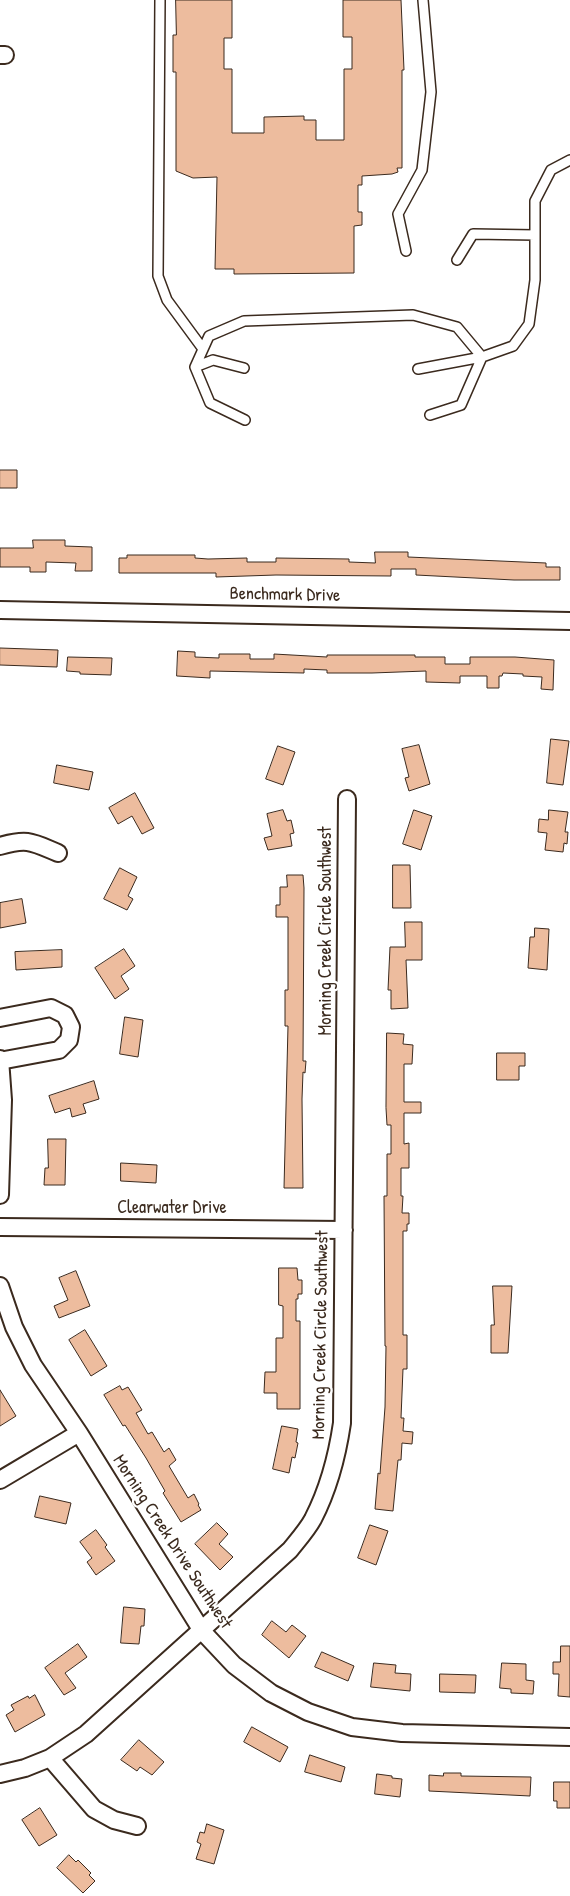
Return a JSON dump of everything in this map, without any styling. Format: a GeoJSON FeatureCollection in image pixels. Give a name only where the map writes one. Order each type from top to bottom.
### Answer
{"type":"FeatureCollection","features":[{"type":"Feature","properties":{"kind":"street","name":"Benchmark Drive"},"geometry":{"type":"LineString","coordinates":[[0,610],[570,621]]}},
{"type":"Feature","properties":{"kind":"street","name":"Morning Creek Circle Southwest"},"geometry":{"type":"LineString","coordinates":[[0,1774],[25,1768],[50,1758],[86,1734],[290,1550],[312,1520],[330,1482],[338,1453],[342,1423],[347,799]]}},
{"type":"Feature","properties":{"kind":"street"},"geometry":{"type":"LineString","coordinates":[[0,846],[30,841],[58,853]]}},
{"type":"Feature","properties":{"kind":"street"},"geometry":{"type":"LineString","coordinates":[[0,1018],[51,1008],[65,1015],[71,1027],[69,1040],[59,1050],[0,1060],[3,1100],[0,1195]]}},
{"type":"Feature","properties":{"kind":"street","name":"Clearwater Drive"},"geometry":{"type":"LineString","coordinates":[[0,1227],[344,1230]]}},
{"type":"Feature","properties":{"kind":"street","name":"Morning Creek Drive Southwest"},"geometry":{"type":"LineString","coordinates":[[0,1286],[14,1326],[33,1365],[79,1433],[202,1631],[234,1665],[271,1693],[308,1712],[352,1727],[402,1734],[570,1738]]}},
{"type":"Feature","properties":{"kind":"street"},"geometry":{"type":"LineString","coordinates":[[0,1480],[79,1433]]}},
{"type":"Feature","properties":{"kind":"street"},"geometry":{"type":"LineString","coordinates":[[50,1758],[94,1809],[114,1820],[137,1826]]}},
{"type":"Feature","properties":{"kind":"lane"},"geometry":{"type":"LineString","coordinates":[[160,0],[158,276],[167,300],[203,349]]}},
{"type":"Feature","properties":{"kind":"lane"},"geometry":{"type":"LineString","coordinates":[[406,251],[398,214],[422,170],[431,92],[422,0]]}},
{"type":"Feature","properties":{"kind":"lane"},"geometry":{"type":"LineString","coordinates":[[418,369],[482,357],[513,346],[529,324],[535,280],[535,201],[551,170],[570,160]]}},
{"type":"Feature","properties":{"kind":"lane"},"geometry":{"type":"LineString","coordinates":[[457,260],[473,234],[535,235]]}},
{"type":"Feature","properties":{"kind":"lane"},"geometry":{"type":"LineString","coordinates":[[245,420],[210,402],[195,366],[209,336],[244,321],[413,315],[457,327],[482,357]]}},
{"type":"Feature","properties":{"kind":"lane"},"geometry":{"type":"LineString","coordinates":[[430,415],[461,405],[482,357]]}},
{"type":"Feature","properties":{"kind":"lane"},"geometry":{"type":"LineString","coordinates":[[195,366],[212,360],[244,368]]}},
{"type":"Feature","properties":{"kind":"building"},"geometry":{"type":"Polygon","coordinates":[[[176,0],[232,0],[232,38],[224,38],[224,69],[232,69],[232,133],[264,133],[264,117],[304,116],[304,120],[316,120],[316,140],[344,140],[344,69],[352,69],[352,37],[343,37],[343,0],[401,0],[404,70],[402,70],[402,168],[397,168],[398,172],[392,174],[362,176],[362,185],[358,185],[358,212],[362,212],[362,225],[354,226],[354,273],[234,274],[234,269],[215,269],[217,177],[193,178],[176,171],[176,72],[173,72],[173,35],[176,35],[176,0]]]}},
{"type":"Feature","properties":{"kind":"building"},"geometry":{"type":"Polygon","coordinates":[[[0,470],[17,470],[17,488],[0,488],[0,470]]]}},
{"type":"Feature","properties":{"kind":"building"},"geometry":{"type":"Polygon","coordinates":[[[33,540],[65,540],[65,546],[92,547],[92,571],[75,571],[76,563],[46,562],[46,572],[30,572],[30,567],[0,567],[0,548],[33,548],[33,540]]]}},
{"type":"Feature","properties":{"kind":"building"},"geometry":{"type":"Polygon","coordinates":[[[375,552],[408,552],[408,557],[546,563],[546,567],[560,567],[560,580],[514,580],[416,575],[416,569],[391,569],[391,576],[276,575],[216,577],[216,573],[119,573],[119,558],[127,558],[127,555],[195,555],[195,558],[208,559],[247,558],[247,562],[276,562],[276,558],[349,559],[349,562],[375,563],[375,552]]]}},
{"type":"Feature","properties":{"kind":"building"},"geometry":{"type":"Polygon","coordinates":[[[0,648],[58,650],[57,667],[0,665],[0,648]]]}},
{"type":"Feature","properties":{"kind":"building"},"geometry":{"type":"Polygon","coordinates":[[[178,651],[195,652],[195,657],[219,658],[219,654],[250,654],[250,659],[274,659],[274,654],[327,657],[327,655],[415,655],[415,657],[445,657],[445,664],[470,664],[470,657],[515,657],[554,660],[553,690],[541,689],[542,677],[503,673],[502,676],[499,676],[499,688],[487,688],[487,676],[460,676],[460,683],[426,682],[426,671],[327,673],[327,670],[304,669],[304,673],[210,671],[210,678],[177,676],[178,651]]]}},
{"type":"Feature","properties":{"kind":"building"},"geometry":{"type":"Polygon","coordinates":[[[68,657],[112,658],[111,675],[80,674],[80,672],[67,671],[68,657]]]}},
{"type":"Feature","properties":{"kind":"building"},"geometry":{"type":"Polygon","coordinates":[[[551,739],[569,741],[563,785],[547,783],[551,739]]]}},
{"type":"Feature","properties":{"kind":"building"},"geometry":{"type":"Polygon","coordinates":[[[419,745],[430,784],[409,791],[405,778],[409,777],[402,749],[419,745]]]}},
{"type":"Feature","properties":{"kind":"building"},"geometry":{"type":"Polygon","coordinates":[[[278,746],[295,752],[283,785],[266,779],[278,746]]]}},
{"type":"Feature","properties":{"kind":"building"},"geometry":{"type":"Polygon","coordinates":[[[57,765],[93,772],[89,790],[54,783],[57,765]]]}},
{"type":"Feature","properties":{"kind":"building"},"geometry":{"type":"Polygon","coordinates":[[[135,793],[154,828],[142,834],[132,816],[118,824],[109,808],[135,793]]]}},
{"type":"Feature","properties":{"kind":"building"},"geometry":{"type":"Polygon","coordinates":[[[283,810],[287,821],[291,820],[294,833],[290,834],[292,846],[268,850],[264,838],[272,836],[267,814],[283,810]]]}},
{"type":"Feature","properties":{"kind":"building"},"geometry":{"type":"Polygon","coordinates":[[[414,810],[432,816],[421,850],[403,844],[414,810]]]}},
{"type":"Feature","properties":{"kind":"building"},"geometry":{"type":"Polygon","coordinates":[[[549,810],[568,812],[565,832],[568,832],[567,844],[564,843],[563,852],[545,850],[547,833],[538,832],[539,819],[548,820],[549,810]]]}},
{"type":"Feature","properties":{"kind":"building"},"geometry":{"type":"Polygon","coordinates":[[[393,865],[410,865],[411,908],[393,908],[393,865]]]}},
{"type":"Feature","properties":{"kind":"building"},"geometry":{"type":"Polygon","coordinates":[[[120,868],[137,877],[128,896],[133,899],[127,910],[104,899],[120,868]]]}},
{"type":"Feature","properties":{"kind":"building"},"geometry":{"type":"Polygon","coordinates":[[[287,875],[303,875],[304,888],[303,1061],[306,1061],[305,1073],[303,1072],[302,1099],[303,1188],[284,1188],[288,1026],[285,1026],[285,990],[288,990],[288,917],[276,917],[276,905],[280,905],[280,887],[287,887],[287,875]]]}},
{"type":"Feature","properties":{"kind":"building"},"geometry":{"type":"Polygon","coordinates":[[[22,899],[26,923],[0,928],[0,903],[22,899]]]}},
{"type":"Feature","properties":{"kind":"building"},"geometry":{"type":"Polygon","coordinates":[[[405,922],[422,922],[422,960],[406,960],[408,1008],[391,1009],[391,990],[388,990],[390,947],[405,947],[405,922]]]}},
{"type":"Feature","properties":{"kind":"building"},"geometry":{"type":"Polygon","coordinates":[[[535,928],[549,929],[547,970],[528,968],[530,937],[534,937],[535,928]]]}},
{"type":"Feature","properties":{"kind":"building"},"geometry":{"type":"Polygon","coordinates":[[[124,949],[135,966],[121,976],[129,989],[115,999],[95,968],[124,949]]]}},
{"type":"Feature","properties":{"kind":"building"},"geometry":{"type":"Polygon","coordinates":[[[62,950],[62,967],[16,970],[15,952],[62,950]]]}},
{"type":"Feature","properties":{"kind":"building"},"geometry":{"type":"Polygon","coordinates":[[[125,1017],[143,1020],[138,1057],[120,1054],[125,1017]]]}},
{"type":"Feature","properties":{"kind":"building"},"geometry":{"type":"Polygon","coordinates":[[[387,1033],[404,1034],[403,1044],[413,1045],[412,1064],[404,1064],[404,1102],[421,1102],[421,1113],[404,1113],[404,1144],[409,1143],[409,1168],[401,1168],[401,1196],[403,1196],[402,1213],[409,1213],[409,1224],[407,1224],[407,1231],[403,1231],[403,1335],[407,1335],[407,1369],[403,1369],[401,1418],[404,1418],[403,1431],[413,1432],[412,1444],[402,1443],[401,1460],[398,1460],[393,1511],[375,1509],[378,1473],[380,1474],[385,1407],[384,1196],[387,1196],[387,1154],[391,1154],[391,1125],[387,1125],[386,1108],[387,1033]]]}},
{"type":"Feature","properties":{"kind":"building"},"geometry":{"type":"Polygon","coordinates":[[[497,1053],[525,1053],[525,1066],[519,1066],[519,1080],[497,1080],[497,1053]]]}},
{"type":"Feature","properties":{"kind":"building"},"geometry":{"type":"Polygon","coordinates":[[[94,1081],[99,1099],[83,1104],[86,1113],[72,1117],[70,1108],[55,1113],[49,1096],[94,1081]]]}},
{"type":"Feature","properties":{"kind":"building"},"geometry":{"type":"Polygon","coordinates":[[[48,1139],[66,1139],[65,1185],[44,1185],[45,1168],[48,1168],[48,1139]]]}},
{"type":"Feature","properties":{"kind":"building"},"geometry":{"type":"Polygon","coordinates":[[[121,1163],[157,1165],[156,1183],[121,1181],[121,1163]]]}},
{"type":"Feature","properties":{"kind":"building"},"geometry":{"type":"Polygon","coordinates":[[[279,1268],[297,1268],[298,1280],[302,1280],[302,1294],[298,1294],[298,1299],[296,1299],[296,1321],[300,1321],[300,1409],[277,1409],[277,1393],[264,1393],[265,1372],[276,1372],[276,1338],[283,1338],[283,1306],[279,1305],[279,1268]]]}},
{"type":"Feature","properties":{"kind":"building"},"geometry":{"type":"Polygon","coordinates":[[[76,1271],[90,1306],[59,1318],[54,1306],[68,1300],[59,1278],[76,1271]]]}},
{"type":"Feature","properties":{"kind":"building"},"geometry":{"type":"Polygon","coordinates":[[[493,1286],[512,1286],[508,1353],[491,1353],[491,1325],[494,1325],[493,1286]]]}},
{"type":"Feature","properties":{"kind":"building"},"geometry":{"type":"Polygon","coordinates":[[[85,1330],[107,1366],[91,1376],[69,1340],[85,1330]]]}},
{"type":"Feature","properties":{"kind":"building"},"geometry":{"type":"Polygon","coordinates":[[[120,1386],[122,1390],[128,1387],[142,1410],[136,1413],[148,1434],[152,1432],[164,1452],[169,1448],[176,1460],[169,1466],[188,1498],[194,1494],[199,1504],[201,1510],[181,1522],[163,1493],[165,1491],[146,1458],[104,1395],[120,1386]]]}},
{"type":"Feature","properties":{"kind":"building"},"geometry":{"type":"Polygon","coordinates":[[[0,1390],[16,1416],[0,1426],[0,1390]]]}},
{"type":"Feature","properties":{"kind":"building"},"geometry":{"type":"Polygon","coordinates":[[[282,1426],[298,1429],[295,1458],[292,1457],[289,1473],[273,1469],[282,1426]]]}},
{"type":"Feature","properties":{"kind":"building"},"geometry":{"type":"Polygon","coordinates":[[[40,1496],[71,1503],[66,1524],[35,1517],[40,1496]]]}},
{"type":"Feature","properties":{"kind":"building"},"geometry":{"type":"Polygon","coordinates":[[[217,1523],[228,1534],[219,1544],[233,1557],[220,1570],[195,1544],[217,1523]]]}},
{"type":"Feature","properties":{"kind":"building"},"geometry":{"type":"Polygon","coordinates":[[[370,1525],[388,1531],[376,1565],[358,1558],[370,1525]]]}},
{"type":"Feature","properties":{"kind":"building"},"geometry":{"type":"Polygon","coordinates":[[[96,1530],[107,1545],[105,1547],[115,1561],[96,1575],[87,1562],[92,1558],[80,1542],[96,1530]]]}},
{"type":"Feature","properties":{"kind":"building"},"geometry":{"type":"Polygon","coordinates":[[[124,1607],[145,1609],[144,1626],[141,1626],[139,1644],[121,1643],[124,1607]]]}},
{"type":"Feature","properties":{"kind":"building"},"geometry":{"type":"Polygon","coordinates":[[[272,1621],[286,1632],[292,1625],[306,1636],[289,1658],[262,1635],[272,1621]]]}},
{"type":"Feature","properties":{"kind":"building"},"geometry":{"type":"Polygon","coordinates":[[[78,1644],[87,1657],[65,1673],[76,1688],[64,1695],[45,1668],[78,1644]]]}},
{"type":"Feature","properties":{"kind":"building"},"geometry":{"type":"Polygon","coordinates":[[[561,1646],[570,1646],[570,1697],[558,1696],[559,1674],[553,1674],[553,1662],[560,1662],[561,1646]]]}},
{"type":"Feature","properties":{"kind":"building"},"geometry":{"type":"Polygon","coordinates":[[[322,1652],[354,1666],[348,1681],[315,1667],[322,1652]]]}},
{"type":"Feature","properties":{"kind":"building"},"geometry":{"type":"Polygon","coordinates":[[[374,1663],[396,1665],[395,1673],[411,1674],[410,1691],[371,1687],[374,1663]]]}},
{"type":"Feature","properties":{"kind":"building"},"geometry":{"type":"Polygon","coordinates":[[[502,1663],[526,1664],[526,1680],[534,1681],[533,1694],[511,1693],[511,1689],[500,1688],[502,1663]]]}},
{"type":"Feature","properties":{"kind":"building"},"geometry":{"type":"Polygon","coordinates":[[[440,1674],[476,1675],[475,1693],[440,1692],[440,1674]]]}},
{"type":"Feature","properties":{"kind":"building"},"geometry":{"type":"Polygon","coordinates":[[[35,1695],[45,1715],[15,1732],[6,1715],[14,1710],[11,1705],[28,1696],[29,1698],[35,1695]]]}},
{"type":"Feature","properties":{"kind":"building"},"geometry":{"type":"Polygon","coordinates":[[[252,1727],[288,1747],[280,1762],[244,1742],[252,1727]]]}},
{"type":"Feature","properties":{"kind":"building"},"geometry":{"type":"Polygon","coordinates":[[[139,1740],[164,1762],[152,1775],[140,1767],[137,1771],[121,1760],[139,1740]]]}},
{"type":"Feature","properties":{"kind":"building"},"geometry":{"type":"Polygon","coordinates":[[[310,1755],[345,1767],[341,1782],[305,1772],[310,1755]]]}},
{"type":"Feature","properties":{"kind":"building"},"geometry":{"type":"Polygon","coordinates":[[[444,1773],[461,1773],[461,1776],[531,1777],[530,1796],[429,1791],[429,1775],[443,1776],[444,1773]]]}},
{"type":"Feature","properties":{"kind":"building"},"geometry":{"type":"Polygon","coordinates":[[[377,1774],[402,1779],[400,1797],[375,1794],[377,1774]]]}},
{"type":"Feature","properties":{"kind":"building"},"geometry":{"type":"Polygon","coordinates":[[[554,1782],[570,1782],[570,1808],[557,1808],[557,1801],[554,1801],[554,1782]]]}},
{"type":"Feature","properties":{"kind":"building"},"geometry":{"type":"Polygon","coordinates":[[[40,1808],[57,1835],[39,1846],[22,1820],[40,1808]]]}},
{"type":"Feature","properties":{"kind":"building"},"geometry":{"type":"Polygon","coordinates":[[[207,1824],[224,1830],[214,1864],[196,1859],[201,1844],[197,1842],[200,1832],[204,1833],[207,1824]]]}},
{"type":"Feature","properties":{"kind":"building"},"geometry":{"type":"Polygon","coordinates":[[[69,1855],[76,1862],[78,1860],[91,1873],[89,1875],[95,1881],[83,1893],[57,1868],[69,1855]]]}}]}
